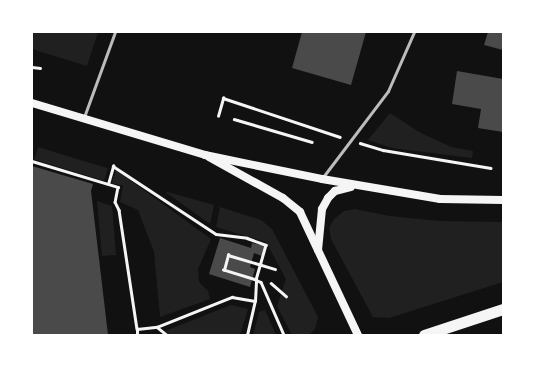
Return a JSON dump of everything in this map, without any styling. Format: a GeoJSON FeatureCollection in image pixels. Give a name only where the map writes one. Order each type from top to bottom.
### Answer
{"type":"FeatureCollection","features":[{"type":"Feature","properties":{"kind":"highway"},"geometry":{"type":"LineString","coordinates":[[424,335],[503,309]]}},
{"type":"Feature","properties":{"kind":"main road"},"geometry":{"type":"LineString","coordinates":[[32,103],[84,117],[205,155],[322,179],[440,199],[503,200]]}},
{"type":"Feature","properties":{"kind":"main road"},"geometry":{"type":"LineString","coordinates":[[205,155],[283,198],[300,212],[358,335]]}},
{"type":"Feature","properties":{"kind":"main road"},"geometry":{"type":"LineString","coordinates":[[318,250],[319,222],[328,198],[343,188],[363,186]]}},
{"type":"Feature","properties":{"kind":"lane"},"geometry":{"type":"LineString","coordinates":[[84,117],[115,32]]}},
{"type":"Feature","properties":{"kind":"lane"},"geometry":{"type":"LineString","coordinates":[[322,179],[388,91],[414,32]]}},
{"type":"Feature","properties":{"kind":"path"},"geometry":{"type":"LineString","coordinates":[[32,67],[40,68]]}},
{"type":"Feature","properties":{"kind":"path"},"geometry":{"type":"LineString","coordinates":[[234,119],[312,142]]}},
{"type":"Feature","properties":{"kind":"path"},"geometry":{"type":"LineString","coordinates":[[32,161],[118,187],[115,202],[119,210],[137,335]]}},
{"type":"Feature","properties":{"kind":"path"},"geometry":{"type":"LineString","coordinates":[[108,184],[113,166],[216,234],[247,238],[266,245],[256,280],[255,301],[247,335]]}},
{"type":"Feature","properties":{"kind":"path"},"geometry":{"type":"LineString","coordinates":[[275,269],[228,255],[224,270],[261,282],[284,335]]}},
{"type":"Feature","properties":{"kind":"path"},"geometry":{"type":"LineString","coordinates":[[271,283],[286,296]]}},
{"type":"Feature","properties":{"kind":"path"},"geometry":{"type":"LineString","coordinates":[[137,329],[157,327],[232,297],[255,301]]}},
{"type":"Feature","properties":{"kind":"path"},"geometry":{"type":"LineString","coordinates":[[157,327],[167,335]]}},
{"type":"Feature","properties":{"kind":"shaded area"},"geometry":{"type":"Polygon","coordinates":[[[32,32],[98,32],[87,66],[32,49],[32,32]]]}},
{"type":"Feature","properties":{"kind":"shaded area"},"geometry":{"type":"Polygon","coordinates":[[[390,113],[419,132],[451,147],[473,151],[472,158],[392,148],[368,140],[390,113]]]}},
{"type":"Feature","properties":{"kind":"shaded area"},"geometry":{"type":"Polygon","coordinates":[[[38,147],[108,168],[104,181],[34,159],[38,147]]]}},
{"type":"Feature","properties":{"kind":"shaded area"},"geometry":{"type":"Polygon","coordinates":[[[116,170],[211,239],[198,269],[199,282],[208,291],[210,299],[160,317],[154,252],[138,210],[120,202],[123,186],[112,183],[116,170]]]}},
{"type":"Feature","properties":{"kind":"shaded area"},"geometry":{"type":"Polygon","coordinates":[[[164,191],[214,205],[210,224],[164,191]]]}},
{"type":"Feature","properties":{"kind":"shaded area"},"geometry":{"type":"Polygon","coordinates":[[[97,201],[112,206],[116,255],[102,256],[97,201]]]}},
{"type":"Feature","properties":{"kind":"shaded area"},"geometry":{"type":"Polygon","coordinates":[[[220,207],[261,220],[272,229],[318,317],[315,329],[309,335],[292,335],[277,306],[286,279],[266,242],[216,227],[220,207]]]}},
{"type":"Feature","properties":{"kind":"shaded area"},"geometry":{"type":"Polygon","coordinates":[[[355,209],[390,216],[439,221],[503,222],[503,282],[389,318],[373,317],[331,239],[329,228],[334,219],[344,211],[355,209]]]}},
{"type":"Feature","properties":{"kind":"shaded area"},"geometry":{"type":"Polygon","coordinates":[[[231,305],[248,309],[240,335],[170,335],[165,331],[231,305]]]}},
{"type":"Feature","properties":{"kind":"shaded area"},"geometry":{"type":"Polygon","coordinates":[[[265,310],[276,335],[253,335],[259,312],[265,310]]]}},
{"type":"Feature","properties":{"kind":"building"},"geometry":{"type":"Polygon","coordinates":[[[302,32],[366,32],[351,85],[292,68],[302,32]]]}},
{"type":"Feature","properties":{"kind":"building"},"geometry":{"type":"Polygon","coordinates":[[[488,32],[503,32],[503,50],[484,45],[488,32]]]}},
{"type":"Feature","properties":{"kind":"building"},"geometry":{"type":"Polygon","coordinates":[[[457,71],[503,79],[503,132],[478,128],[481,109],[452,104],[457,71]]]}},
{"type":"Feature","properties":{"kind":"building"},"geometry":{"type":"Polygon","coordinates":[[[32,166],[93,184],[91,191],[108,335],[32,335],[32,166]]]}},
{"type":"Feature","properties":{"kind":"building"},"geometry":{"type":"Polygon","coordinates":[[[220,238],[251,248],[252,243],[265,246],[262,256],[254,253],[250,267],[255,269],[250,287],[209,274],[220,238]]]}}]}
